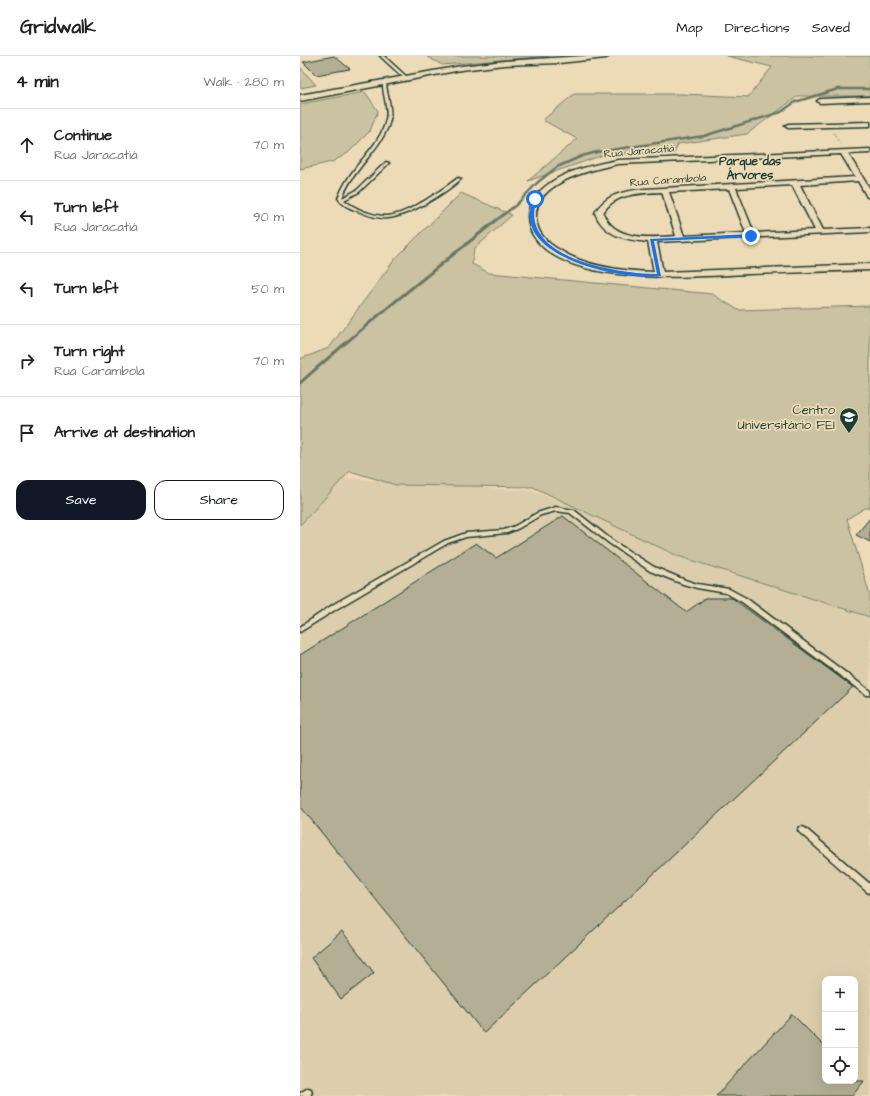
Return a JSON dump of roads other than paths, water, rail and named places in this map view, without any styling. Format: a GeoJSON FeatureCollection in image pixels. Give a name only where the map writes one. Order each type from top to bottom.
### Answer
{"type":"FeatureCollection","features":[{"type":"Feature","properties":{"kind":"street"},"geometry":{"type":"LineString","coordinates":[[300,98],[461,68],[606,56]]}},
{"type":"Feature","properties":{"kind":"street"},"geometry":{"type":"LineString","coordinates":[[820,101],[870,99]]}},
{"type":"Feature","properties":{"kind":"street"},"geometry":{"type":"LineString","coordinates":[[788,126],[870,124]]}},
{"type":"Feature","properties":{"kind":"street","name":"Rua Jaracatiá"},"geometry":{"type":"LineString","coordinates":[[870,151],[618,162],[596,166],[556,182],[535,199],[532,209],[532,220],[536,234],[545,244],[578,261],[617,272],[637,275],[660,275],[870,267]]}},
{"type":"Feature","properties":{"kind":"street"},"geometry":{"type":"LineString","coordinates":[[843,152],[870,195]]}},
{"type":"Feature","properties":{"kind":"street","name":"Rua Carambola"},"geometry":{"type":"LineString","coordinates":[[860,179],[645,191],[619,196],[603,206],[599,213],[603,223],[614,231],[630,237],[652,240],[870,230]]}},
{"type":"Feature","properties":{"kind":"street"},"geometry":{"type":"LineString","coordinates":[[795,183],[820,232]]}},
{"type":"Feature","properties":{"kind":"street"},"geometry":{"type":"LineString","coordinates":[[732,187],[751,236]]}},
{"type":"Feature","properties":{"kind":"street"},"geometry":{"type":"LineString","coordinates":[[665,190],[681,239]]}},
{"type":"Feature","properties":{"kind":"street"},"geometry":{"type":"LineString","coordinates":[[652,240],[660,275]]}},
{"type":"Feature","properties":{"kind":"lane"},"geometry":{"type":"LineString","coordinates":[[382,56],[407,79]]}},
{"type":"Feature","properties":{"kind":"lane"},"geometry":{"type":"LineString","coordinates":[[341,200],[340,198],[344,187],[379,138],[388,122],[388,107],[384,83]]}},
{"type":"Feature","properties":{"kind":"lane"},"geometry":{"type":"LineString","coordinates":[[341,200],[361,188],[387,163]]}},
{"type":"Feature","properties":{"kind":"lane"},"geometry":{"type":"LineString","coordinates":[[341,200],[373,215],[386,217],[393,216],[421,204],[446,190],[459,179]]}},
{"type":"Feature","properties":{"kind":"lane"},"geometry":{"type":"LineString","coordinates":[[300,630],[356,594],[446,542],[466,535],[505,532],[548,510],[564,509],[579,516],[611,542],[652,569],[683,582],[727,591],[744,600],[868,693]]}},
{"type":"Feature","properties":{"kind":"lane"},"geometry":{"type":"LineString","coordinates":[[802,830],[870,889]]}},
{"type":"Feature","properties":{"kind":"waterway"},"geometry":{"type":"LineString","coordinates":[[491,224],[516,205],[538,182],[557,167],[582,156],[597,152],[704,136],[781,112],[795,102],[838,89],[870,89]]}},
{"type":"Feature","properties":{"kind":"waterway"},"geometry":{"type":"LineString","coordinates":[[300,383],[395,302],[493,223]]}},
{"type":"Feature","properties":{"kind":"place","name":"Centro Universitário FEI"},"geometry":{"type":"Point","coordinates":[849,434]}},
{"type":"Feature","properties":{"kind":"district","name":"Parque das Árvores"},"geometry":{"type":"Point","coordinates":[750,168]}}]}
